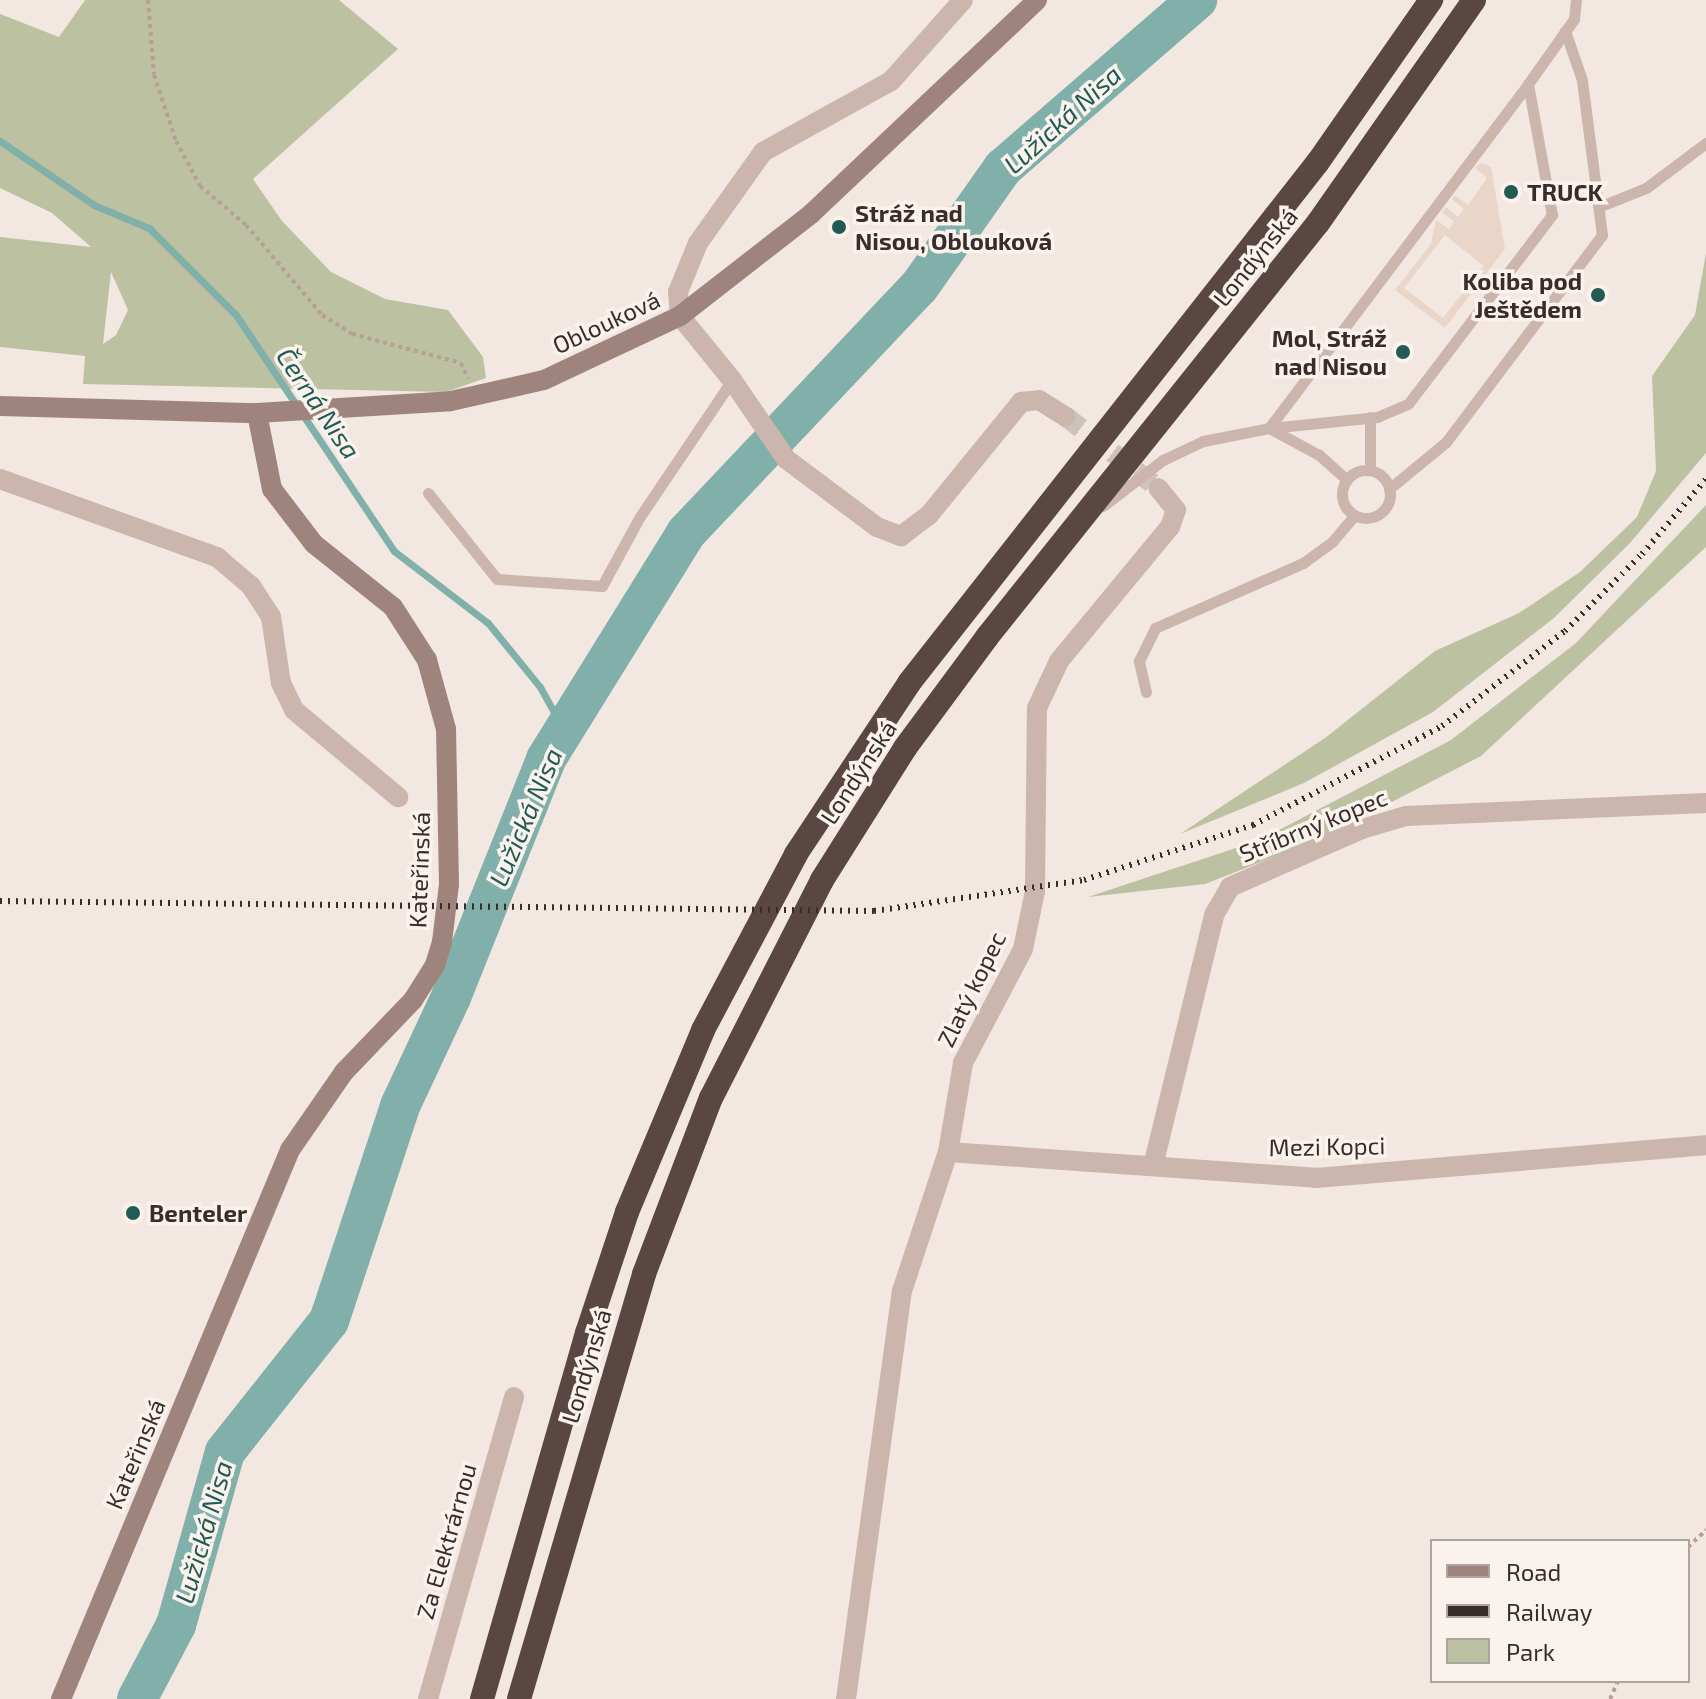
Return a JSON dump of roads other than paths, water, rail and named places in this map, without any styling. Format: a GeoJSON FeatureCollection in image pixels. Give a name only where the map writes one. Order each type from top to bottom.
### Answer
{"type":"FeatureCollection","features":[{"type":"Feature","properties":{"kind":"highway","name":"Londýnská"},"geometry":{"type":"LineString","coordinates":[[482,1699],[587,1333],[627,1212],[703,1030],[796,854],[909,683],[1318,162],[1431,0]]}},
{"type":"Feature","properties":{"kind":"highway","name":"Londýnská"},"geometry":{"type":"LineString","coordinates":[[519,1699],[644,1274],[711,1098],[822,880],[905,748],[1347,185],[1474,0]]}},
{"type":"Feature","properties":{"kind":"street","name":"Oblouková"},"geometry":{"type":"LineString","coordinates":[[257,413],[475,396],[544,380],[680,316],[678,292],[698,243],[763,152],[891,81],[963,0]]}},
{"type":"Feature","properties":{"kind":"street"},"geometry":{"type":"LineString","coordinates":[[1037,0],[811,214],[680,316],[732,380],[786,459],[867,520],[901,536],[929,515],[1021,402],[1039,400],[1065,416]]}},
{"type":"Feature","properties":{"kind":"street"},"geometry":{"type":"LineString","coordinates":[[0,406],[257,413]]}},
{"type":"Feature","properties":{"kind":"street","name":"Kateřinská"},"geometry":{"type":"LineString","coordinates":[[61,1699],[290,1150],[344,1072],[413,1000],[435,965],[442,942],[449,884],[446,729],[427,660],[393,607],[314,544],[272,489],[257,413]]}},
{"type":"Feature","properties":{"kind":"street","name":"Kateřinská"},"geometry":{"type":"LineString","coordinates":[[0,479],[217,557],[251,586],[271,617],[281,683],[294,710],[398,797]]}},
{"type":"Feature","properties":{"kind":"street","name":"Zlatý kopec"},"geometry":{"type":"LineString","coordinates":[[846,1699],[902,1291],[948,1152],[963,1063],[1023,949],[1035,891],[1037,708],[1059,661],[1170,527],[1176,510],[1158,488]]}},
{"type":"Feature","properties":{"kind":"street","name":"Stříbrný kopec"},"geometry":{"type":"LineString","coordinates":[[1153,1166],[1214,915],[1230,887],[1362,829],[1406,816],[1706,803]]}},
{"type":"Feature","properties":{"kind":"street","name":"Mezi Kopci"},"geometry":{"type":"LineString","coordinates":[[948,1152],[1316,1178],[1706,1145]]}},
{"type":"Feature","properties":{"kind":"street","name":"Za Elektrárnou"},"geometry":{"type":"LineString","coordinates":[[428,1699],[514,1397]]}},
{"type":"Feature","properties":{"kind":"lane"},"geometry":{"type":"LineString","coordinates":[[1269,428],[1528,84],[1574,19],[1576,0]]}},
{"type":"Feature","properties":{"kind":"lane"},"geometry":{"type":"LineString","coordinates":[[1389,489],[1446,442],[1602,235],[1601,206],[1582,80],[1565,31]]}},
{"type":"Feature","properties":{"kind":"lane"},"geometry":{"type":"LineString","coordinates":[[1077,526],[1163,460],[1203,441],[1269,428],[1370,417],[1408,404],[1552,215],[1528,84]]}},
{"type":"Feature","properties":{"kind":"lane"},"geometry":{"type":"LineString","coordinates":[[1601,206],[1646,188],[1706,143]]}},
{"type":"Feature","properties":{"kind":"lane"},"geometry":{"type":"LineString","coordinates":[[428,493],[497,579],[602,586],[639,518],[732,380]]}},
{"type":"Feature","properties":{"kind":"lane"},"geometry":{"type":"LineString","coordinates":[[1370,417],[1370,470]]}},
{"type":"Feature","properties":{"kind":"lane"},"geometry":{"type":"LineString","coordinates":[[1269,428],[1319,455],[1347,480]]}},
{"type":"Feature","properties":{"kind":"lane"},"geometry":{"type":"LineString","coordinates":[[1146,692],[1139,661],[1155,628],[1303,563],[1332,542],[1355,515],[1379,514],[1389,502],[1389,489],[1384,478],[1370,470]]}},
{"type":"Feature","properties":{"kind":"lane"},"geometry":{"type":"LineString","coordinates":[[1347,480],[1370,470]]}},
{"type":"Feature","properties":{"kind":"lane"},"geometry":{"type":"LineString","coordinates":[[1347,480],[1344,503],[1355,515]]}},
{"type":"Feature","properties":{"kind":"waterway","name":"Lužická Nisa"},"geometry":{"type":"LineString","coordinates":[[137,1699],[176,1625],[225,1452],[329,1321],[400,1106],[451,997],[546,759],[686,533],[919,287],[1003,168],[1197,0]]}},
{"type":"Feature","properties":{"kind":"waterway","name":"Černá Nisa"},"geometry":{"type":"LineString","coordinates":[[0,141],[94,205],[149,228],[236,315],[394,551],[488,623],[540,687],[564,730]]}},
{"type":"Feature","properties":{"kind":"tunnel"},"geometry":{"type":"LineString","coordinates":[[1065,416],[1158,488]]}},
{"type":"Feature","properties":{"kind":"railway"},"geometry":{"type":"LineString","coordinates":[[0,901],[874,911],[1084,880],[1253,825],[1442,726],[1565,631],[1642,554],[1706,479]]}},
{"type":"Feature","properties":{"kind":"place","name":"TRUCK"},"geometry":{"type":"Point","coordinates":[1511,192]}},
{"type":"Feature","properties":{"kind":"place","name":"Stráž nad Nisou, Oblouková"},"geometry":{"type":"Point","coordinates":[839,227]}},
{"type":"Feature","properties":{"kind":"place","name":"Koliba pod Ještědem"},"geometry":{"type":"Point","coordinates":[1598,295]}},
{"type":"Feature","properties":{"kind":"place","name":"Mol, Stráž nad Nisou"},"geometry":{"type":"Point","coordinates":[1403,352]}},
{"type":"Feature","properties":{"kind":"place","name":"Benteler"},"geometry":{"type":"Point","coordinates":[133,1213]}}]}
